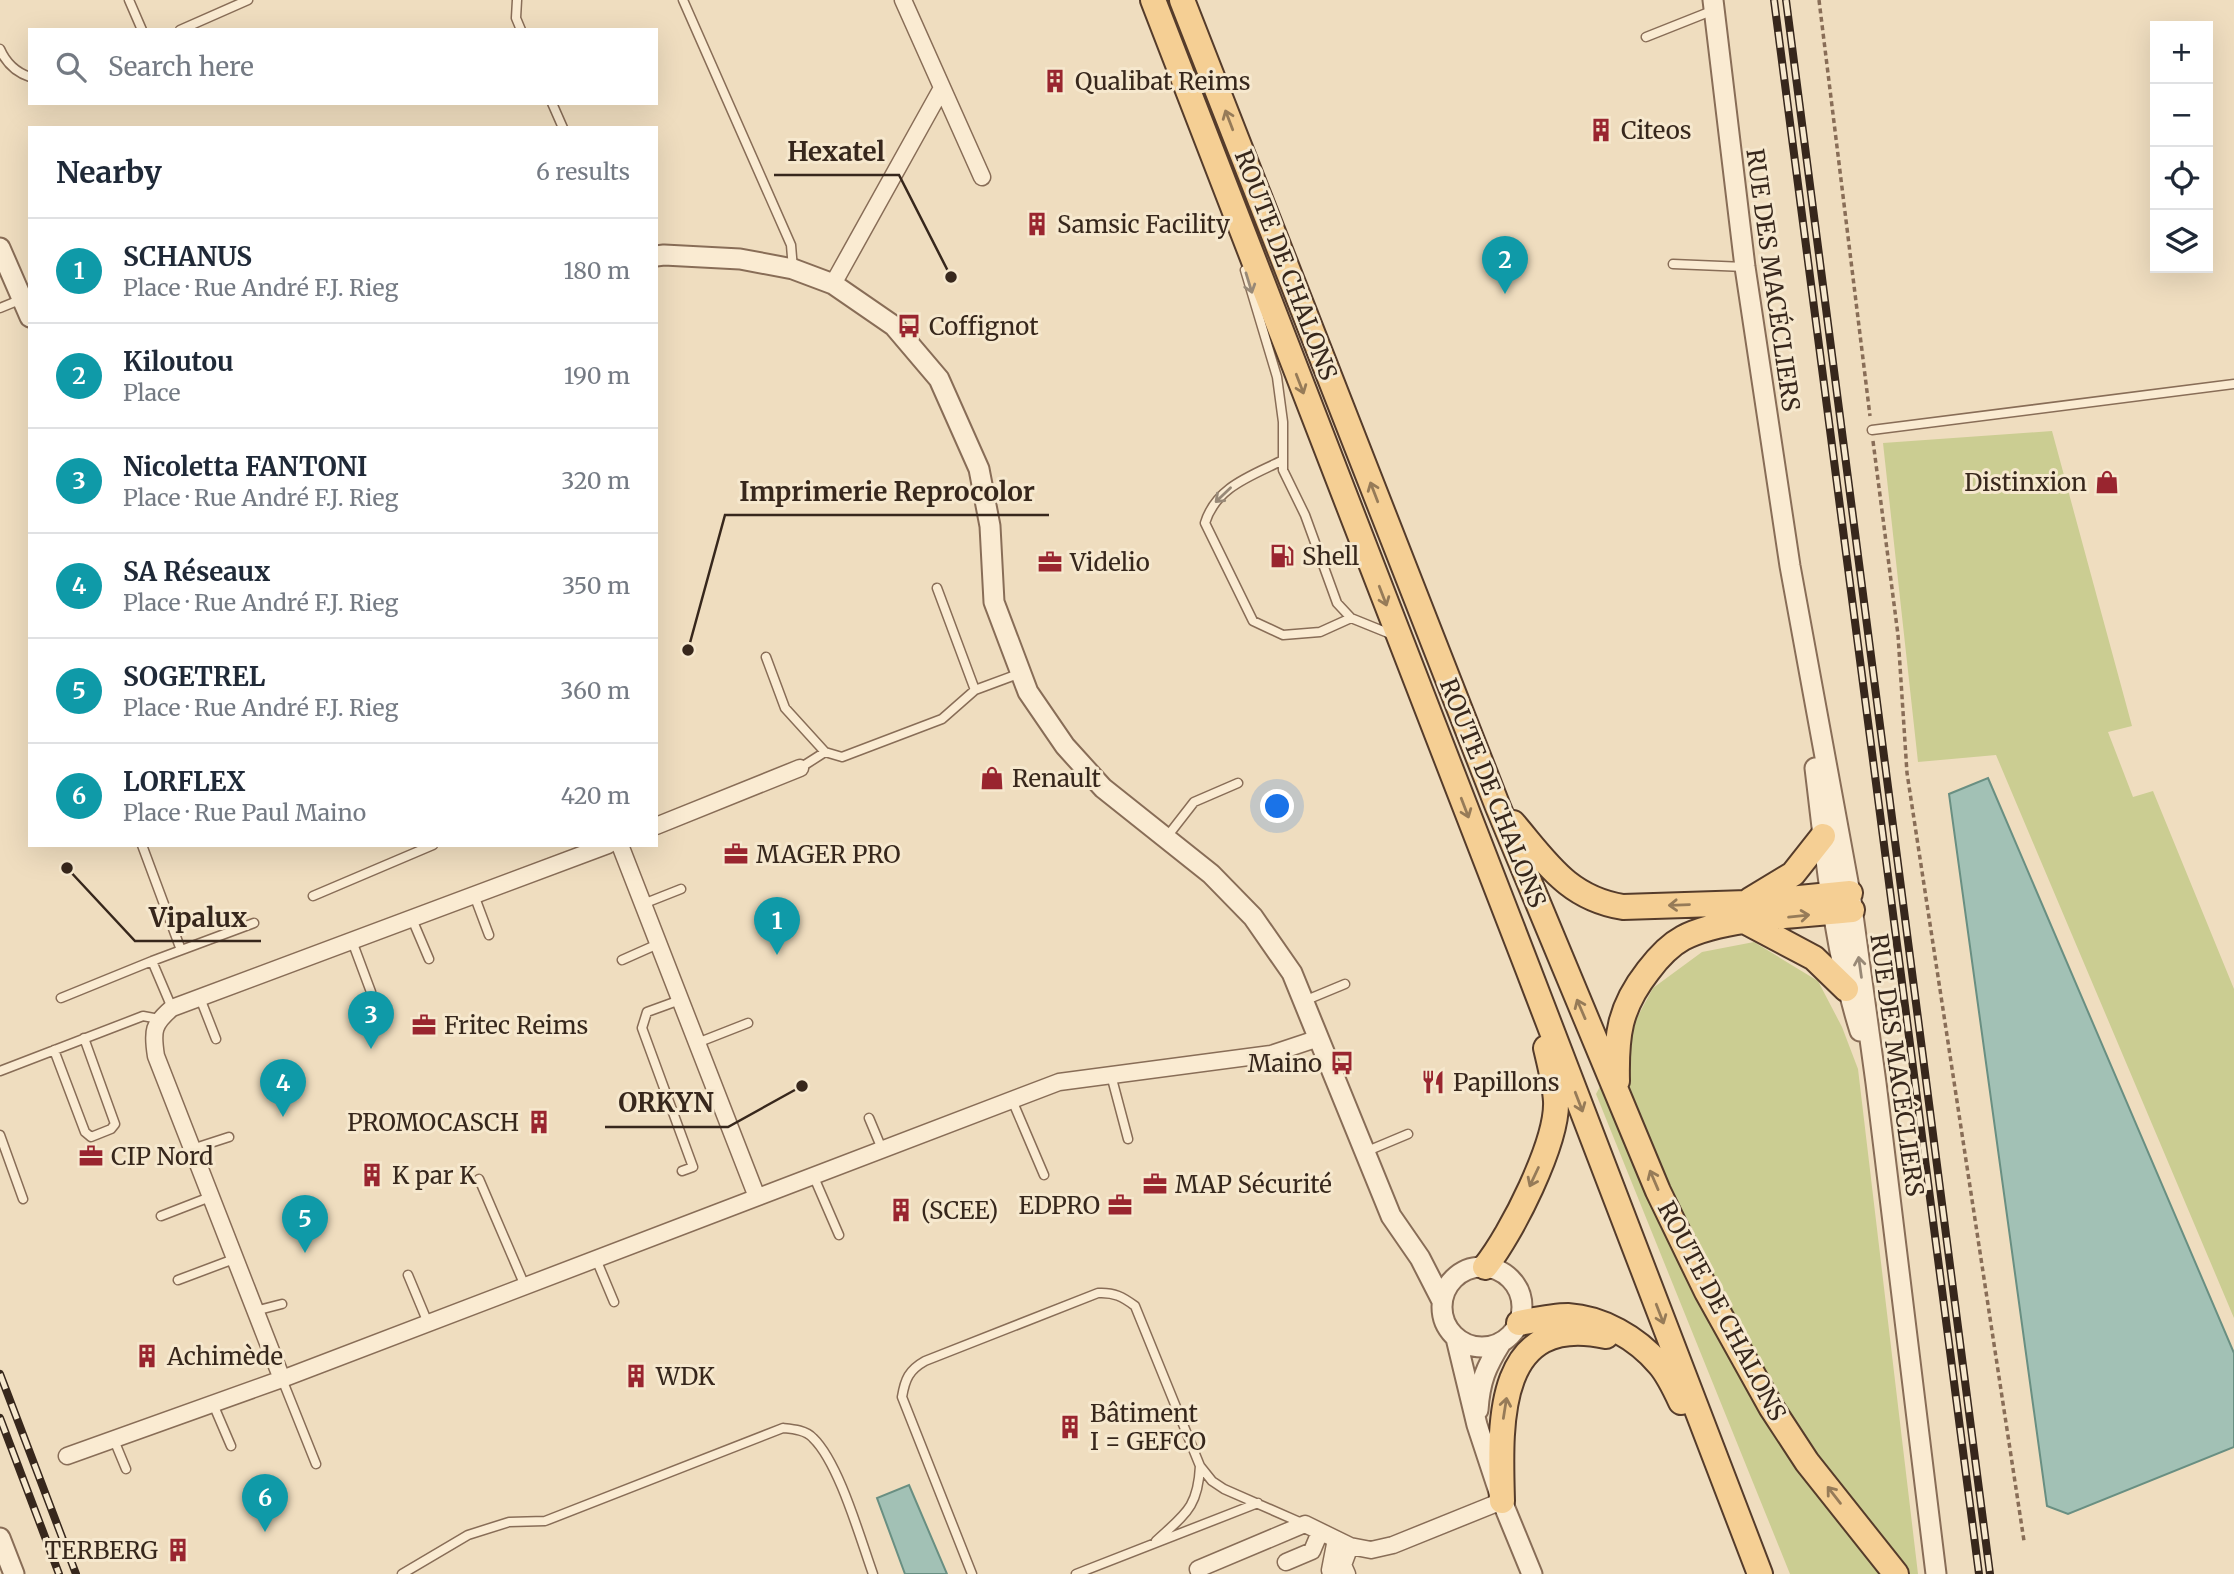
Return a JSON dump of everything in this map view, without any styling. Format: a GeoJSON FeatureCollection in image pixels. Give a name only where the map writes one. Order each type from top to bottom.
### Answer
{"type":"FeatureCollection","features":[{"type":"Feature","properties":{"kind":"main road","name":"ROUTE DE CHALONS"},"geometry":{"type":"LineString","coordinates":[[1153,0],[1528,969],[1758,1574]]}},
{"type":"Feature","properties":{"kind":"main road","name":"ROUTE DE CHALONS"},"geometry":{"type":"LineString","coordinates":[[1182,0],[1498,807],[1658,1191],[1707,1292],[1771,1406],[1807,1462],[1896,1574]]}},
{"type":"Feature","properties":{"kind":"main road"},"geometry":{"type":"LineString","coordinates":[[1498,807],[1563,881],[1586,896],[1606,904],[1746,912],[1841,902]]}},
{"type":"Feature","properties":{"kind":"main road"},"geometry":{"type":"LineString","coordinates":[[1617,1095],[1616,1048],[1620,1020],[1637,985],[1656,961],[1682,938],[1713,928],[1746,912],[1793,874],[1823,836]]}},
{"type":"Feature","properties":{"kind":"main road"},"geometry":{"type":"LineString","coordinates":[[1746,912],[1814,958],[1846,989]]}},
{"type":"Feature","properties":{"kind":"main road"},"geometry":{"type":"LineString","coordinates":[[1476,1269],[1506,1239],[1550,1142],[1556,1102],[1528,969]]}},
{"type":"Feature","properties":{"kind":"main road"},"geometry":{"type":"LineString","coordinates":[[1519,1323],[1553,1317],[1585,1319],[1609,1325],[1637,1344],[1659,1364],[1680,1399],[1758,1574]]}},
{"type":"Feature","properties":{"kind":"main road"},"geometry":{"type":"LineString","coordinates":[[1502,1500],[1501,1433],[1509,1382],[1518,1365],[1541,1343],[1559,1336],[1602,1335],[1637,1344]]}},
{"type":"Feature","properties":{"kind":"street"},"geometry":{"type":"LineString","coordinates":[[904,0],[982,177]]}},
{"type":"Feature","properties":{"kind":"street","name":"RUE DES MACÉCLIERS"},"geometry":{"type":"LineString","coordinates":[[1714,5],[1745,267],[1790,566],[1841,902],[1877,1083],[1936,1574]]}},
{"type":"Feature","properties":{"kind":"street"},"geometry":{"type":"LineString","coordinates":[[833,284],[942,88]]}},
{"type":"Feature","properties":{"kind":"street"},"geometry":{"type":"LineString","coordinates":[[0,248],[28,312]]}},
{"type":"Feature","properties":{"kind":"street"},"geometry":{"type":"LineString","coordinates":[[658,256],[740,258],[793,269],[833,284],[894,326],[939,379],[979,469],[990,526],[994,602],[1028,692],[1065,747],[1102,788],[1211,874],[1253,917],[1292,973],[1391,1216],[1420,1258],[1442,1301],[1444,1321],[1456,1338],[1477,1425],[1502,1500],[1532,1574]]}},
{"type":"Feature","properties":{"kind":"street","name":"RUE DES MACÉCLIERS"},"geometry":{"type":"LineString","coordinates":[[1790,566],[1823,836],[1841,902],[1846,989],[1877,1083]]}},
{"type":"Feature","properties":{"kind":"street"},"geometry":{"type":"LineString","coordinates":[[658,825],[800,768]]}},
{"type":"Feature","properties":{"kind":"street"},"geometry":{"type":"LineString","coordinates":[[282,1379],[156,1056],[153,1035],[159,1019],[172,1008],[603,847]]}},
{"type":"Feature","properties":{"kind":"street"},"geometry":{"type":"LineString","coordinates":[[621,847],[757,1197]]}},
{"type":"Feature","properties":{"kind":"street"},"geometry":{"type":"LineString","coordinates":[[67,1456],[282,1379],[1059,1082],[1271,1054],[1319,1038]]}},
{"type":"Feature","properties":{"kind":"street"},"geometry":{"type":"LineString","coordinates":[[1420,1258],[1443,1266],[1506,1275],[1516,1287],[1522,1301],[1519,1323],[1501,1343],[1484,1370],[1479,1392],[1477,1425]]}},
{"type":"Feature","properties":{"kind":"street"},"geometry":{"type":"LineString","coordinates":[[1442,1301],[1451,1282],[1476,1269]]}},
{"type":"Feature","properties":{"kind":"street"},"geometry":{"type":"LineString","coordinates":[[1456,1338],[1477,1348],[1501,1343]]}},
{"type":"Feature","properties":{"kind":"street"},"geometry":{"type":"LineString","coordinates":[[1194,1572],[1305,1524],[1343,1542],[1371,1550],[1393,1545],[1502,1500]]}},
{"type":"Feature","properties":{"kind":"street"},"geometry":{"type":"LineString","coordinates":[[1286,1562],[1312,1551],[1320,1532]]}},
{"type":"Feature","properties":{"kind":"street"},"geometry":{"type":"LineString","coordinates":[[0,1538],[14,1574]]}},
{"type":"Feature","properties":{"kind":"street"},"geometry":{"type":"LineString","coordinates":[[1332,1574],[1330,1570],[1343,1542]]}},
{"type":"Feature","properties":{"kind":"street"},"geometry":{"type":"LineString","coordinates":[[1343,1542],[1343,1565],[1347,1574]]}},
{"type":"Feature","properties":{"kind":"lane"},"geometry":{"type":"LineString","coordinates":[[130,0],[141,28]]}},
{"type":"Feature","properties":{"kind":"lane"},"geometry":{"type":"LineString","coordinates":[[184,28],[247,0]]}},
{"type":"Feature","properties":{"kind":"lane"},"geometry":{"type":"LineString","coordinates":[[517,0],[516,18],[520,28]]}},
{"type":"Feature","properties":{"kind":"lane"},"geometry":{"type":"LineString","coordinates":[[683,0],[791,245],[793,269]]}},
{"type":"Feature","properties":{"kind":"lane"},"geometry":{"type":"LineString","coordinates":[[1646,37],[1714,5]]}},
{"type":"Feature","properties":{"kind":"lane"},"geometry":{"type":"LineString","coordinates":[[0,49],[5,60],[21,74],[28,76]]}},
{"type":"Feature","properties":{"kind":"lane"},"geometry":{"type":"LineString","coordinates":[[553,105],[562,126]]}},
{"type":"Feature","properties":{"kind":"lane"},"geometry":{"type":"LineString","coordinates":[[1209,147],[1239,249]]}},
{"type":"Feature","properties":{"kind":"lane"},"geometry":{"type":"LineString","coordinates":[[1243,262],[1277,377],[1283,422],[1283,470],[1312,533],[1336,603],[1351,618],[1399,638]]}},
{"type":"Feature","properties":{"kind":"lane"},"geometry":{"type":"LineString","coordinates":[[1673,264],[1745,267]]}},
{"type":"Feature","properties":{"kind":"lane"},"geometry":{"type":"LineString","coordinates":[[0,308],[22,299]]}},
{"type":"Feature","properties":{"kind":"lane"},"geometry":{"type":"LineString","coordinates":[[1872,430],[2234,384]]}},
{"type":"Feature","properties":{"kind":"lane"},"geometry":{"type":"LineString","coordinates":[[1281,461],[1237,482],[1221,495],[1209,510],[1205,523],[1253,621],[1283,635],[1320,632],[1351,618]]}},
{"type":"Feature","properties":{"kind":"lane"},"geometry":{"type":"LineString","coordinates":[[937,589],[975,690]]}},
{"type":"Feature","properties":{"kind":"lane"},"geometry":{"type":"LineString","coordinates":[[766,657],[785,708],[825,752],[842,757],[942,719],[975,690],[1021,673]]}},
{"type":"Feature","properties":{"kind":"lane"},"geometry":{"type":"LineString","coordinates":[[800,768],[825,752]]}},
{"type":"Feature","properties":{"kind":"lane"},"geometry":{"type":"LineString","coordinates":[[1166,838],[1194,802],[1238,783]]}},
{"type":"Feature","properties":{"kind":"lane"},"geometry":{"type":"LineString","coordinates":[[143,847],[181,950]]}},
{"type":"Feature","properties":{"kind":"lane"},"geometry":{"type":"LineString","coordinates":[[313,896],[428,847]]}},
{"type":"Feature","properties":{"kind":"lane"},"geometry":{"type":"LineString","coordinates":[[643,904],[681,889]]}},
{"type":"Feature","properties":{"kind":"lane"},"geometry":{"type":"LineString","coordinates":[[474,895],[489,934]]}},
{"type":"Feature","properties":{"kind":"lane"},"geometry":{"type":"LineString","coordinates":[[412,919],[429,959]]}},
{"type":"Feature","properties":{"kind":"lane"},"geometry":{"type":"LineString","coordinates":[[61,998],[254,923]]}},
{"type":"Feature","properties":{"kind":"lane"},"geometry":{"type":"LineString","coordinates":[[352,941],[371,992]]}},
{"type":"Feature","properties":{"kind":"lane"},"geometry":{"type":"LineString","coordinates":[[622,960],[658,944]]}},
{"type":"Feature","properties":{"kind":"lane"},"geometry":{"type":"LineString","coordinates":[[152,961],[172,1008]]}},
{"type":"Feature","properties":{"kind":"lane"},"geometry":{"type":"LineString","coordinates":[[1304,1001],[1345,984]]}},
{"type":"Feature","properties":{"kind":"lane"},"geometry":{"type":"LineString","coordinates":[[200,998],[216,1039]]}},
{"type":"Feature","properties":{"kind":"lane"},"geometry":{"type":"LineString","coordinates":[[680,1000],[647,1012],[642,1028],[693,1167],[682,1171]]}},
{"type":"Feature","properties":{"kind":"lane"},"geometry":{"type":"LineString","coordinates":[[0,1071],[143,1016],[159,1019]]}},
{"type":"Feature","properties":{"kind":"lane"},"geometry":{"type":"LineString","coordinates":[[697,1043],[748,1023]]}},
{"type":"Feature","properties":{"kind":"lane"},"geometry":{"type":"LineString","coordinates":[[54,1050],[85,1132],[91,1137],[111,1129],[116,1124],[84,1038]]}},
{"type":"Feature","properties":{"kind":"lane"},"geometry":{"type":"LineString","coordinates":[[1111,1074],[1128,1139]]}},
{"type":"Feature","properties":{"kind":"lane"},"geometry":{"type":"LineString","coordinates":[[1012,1100],[1044,1175]]}},
{"type":"Feature","properties":{"kind":"lane"},"geometry":{"type":"LineString","coordinates":[[869,1118],[883,1149]]}},
{"type":"Feature","properties":{"kind":"lane"},"geometry":{"type":"LineString","coordinates":[[1365,1152],[1408,1134]]}},
{"type":"Feature","properties":{"kind":"lane"},"geometry":{"type":"LineString","coordinates":[[0,1135],[23,1199]]}},
{"type":"Feature","properties":{"kind":"lane"},"geometry":{"type":"LineString","coordinates":[[192,1149],[229,1137]]}},
{"type":"Feature","properties":{"kind":"lane"},"geometry":{"type":"LineString","coordinates":[[813,1175],[839,1235]]}},
{"type":"Feature","properties":{"kind":"lane"},"geometry":{"type":"LineString","coordinates":[[479,1179],[525,1286]]}},
{"type":"Feature","properties":{"kind":"lane"},"geometry":{"type":"LineString","coordinates":[[161,1216],[210,1197]]}},
{"type":"Feature","properties":{"kind":"lane"},"geometry":{"type":"LineString","coordinates":[[178,1280],[234,1259]]}},
{"type":"Feature","properties":{"kind":"lane"},"geometry":{"type":"LineString","coordinates":[[596,1259],[614,1302]]}},
{"type":"Feature","properties":{"kind":"lane"},"geometry":{"type":"LineString","coordinates":[[408,1275],[428,1323]]}},
{"type":"Feature","properties":{"kind":"lane"},"geometry":{"type":"LineString","coordinates":[[972,1574],[902,1397],[905,1379],[914,1368],[925,1361],[1098,1293],[1108,1292],[1122,1296],[1135,1306],[1200,1466],[1212,1481],[1224,1489],[1305,1524]]}},
{"type":"Feature","properties":{"kind":"lane"},"geometry":{"type":"LineString","coordinates":[[255,1311],[282,1304]]}},
{"type":"Feature","properties":{"kind":"lane"},"geometry":{"type":"LineString","coordinates":[[282,1379],[316,1464]]}},
{"type":"Feature","properties":{"kind":"lane"},"geometry":{"type":"LineString","coordinates":[[213,1404],[231,1446]]}},
{"type":"Feature","properties":{"kind":"lane"},"geometry":{"type":"LineString","coordinates":[[402,1574],[468,1535],[509,1522],[545,1521],[783,1428],[812,1436],[830,1458],[873,1574]]}},
{"type":"Feature","properties":{"kind":"lane"},"geometry":{"type":"LineString","coordinates":[[114,1440],[125,1469]]}},
{"type":"Feature","properties":{"kind":"lane"},"geometry":{"type":"LineString","coordinates":[[1152,1544],[1189,1510],[1199,1488],[1200,1466]]}},
{"type":"Feature","properties":{"kind":"lane"},"geometry":{"type":"LineString","coordinates":[[1076,1574],[1258,1503]]}},
{"type":"Feature","properties":{"kind":"path"},"geometry":{"type":"LineString","coordinates":[[1819,0],[1898,635],[1907,773],[2024,1541]]}},
{"type":"Feature","properties":{"kind":"green space"},"geometry":{"type":"Polygon","coordinates":[[[2052,431],[2132,726],[2108,732],[2133,797],[2153,791],[2234,989],[2234,1318],[1996,755],[1918,762],[1883,443],[2052,431]]]}},
{"type":"Feature","properties":{"kind":"green space"},"geometry":{"type":"Polygon","coordinates":[[[1754,942],[1818,981],[1842,1027],[1858,1069],[1918,1574],[1790,1574],[1596,1094],[1653,988],[1702,952],[1754,942]]]}},
{"type":"Feature","properties":{"kind":"shaded area"},"geometry":{"type":"Polygon","coordinates":[[[1988,778],[2234,1353],[2234,1447],[2068,1514],[2047,1506],[1949,794],[1988,778]]]}},
{"type":"Feature","properties":{"kind":"shaded area"},"geometry":{"type":"Polygon","coordinates":[[[909,1485],[947,1574],[905,1574],[877,1498],[909,1485]]]}},
{"type":"Feature","properties":{"kind":"railway"},"geometry":{"type":"LineString","coordinates":[[1774,0],[1979,1574]]}},
{"type":"Feature","properties":{"kind":"railway"},"geometry":{"type":"LineString","coordinates":[[1786,0],[1990,1574]]}},
{"type":"Feature","properties":{"kind":"railway"},"geometry":{"type":"LineString","coordinates":[[0,1374],[76,1574]]}},
{"type":"Feature","properties":{"kind":"railway"},"geometry":{"type":"LineString","coordinates":[[0,1418],[59,1574]]}},
{"type":"Feature","properties":{"kind":"place","name":"Qualibat Reims"},"geometry":{"type":"Point","coordinates":[1055,81]}},
{"type":"Feature","properties":{"kind":"place","name":"Citeos"},"geometry":{"type":"Point","coordinates":[1601,130]}},
{"type":"Feature","properties":{"kind":"place","name":"Samsic Facility"},"geometry":{"type":"Point","coordinates":[1037,224]}},
{"type":"Feature","properties":{"kind":"place","name":"Hexatel"},"geometry":{"type":"Point","coordinates":[951,277]}},
{"type":"Feature","properties":{"kind":"place","name":"Kiloutou"},"geometry":{"type":"Point","coordinates":[1505,294]}},
{"type":"Feature","properties":{"kind":"place","name":"Coffignot"},"geometry":{"type":"Point","coordinates":[909,326]}},
{"type":"Feature","properties":{"kind":"place","name":"Distinxion"},"geometry":{"type":"Point","coordinates":[2107,482]}},
{"type":"Feature","properties":{"kind":"place","name":"Shell"},"geometry":{"type":"Point","coordinates":[1282,556]}},
{"type":"Feature","properties":{"kind":"place","name":"Videlio"},"geometry":{"type":"Point","coordinates":[1050,562]}},
{"type":"Feature","properties":{"kind":"place","name":"Imprimerie Reprocolor"},"geometry":{"type":"Point","coordinates":[688,650]}},
{"type":"Feature","properties":{"kind":"place","name":"Renault"},"geometry":{"type":"Point","coordinates":[992,778]}},
{"type":"Feature","properties":{"kind":"place","name":"MAGER PRO"},"geometry":{"type":"Point","coordinates":[736,854]}},
{"type":"Feature","properties":{"kind":"place","name":"Vipalux"},"geometry":{"type":"Point","coordinates":[67,868]}},
{"type":"Feature","properties":{"kind":"place","name":"SCHANUS"},"geometry":{"type":"Point","coordinates":[777,955]}},
{"type":"Feature","properties":{"kind":"place","name":"Fritec Reims"},"geometry":{"type":"Point","coordinates":[424,1025]}},
{"type":"Feature","properties":{"kind":"place","name":"Nicoletta FANTONI"},"geometry":{"type":"Point","coordinates":[371,1049]}},
{"type":"Feature","properties":{"kind":"place","name":"Maino"},"geometry":{"type":"Point","coordinates":[1342,1063]}},
{"type":"Feature","properties":{"kind":"place","name":"Papillons"},"geometry":{"type":"Point","coordinates":[1433,1082]}},
{"type":"Feature","properties":{"kind":"place","name":"ORKYN"},"geometry":{"type":"Point","coordinates":[802,1086]}},
{"type":"Feature","properties":{"kind":"place","name":"SA Réseaux"},"geometry":{"type":"Point","coordinates":[283,1117]}},
{"type":"Feature","properties":{"kind":"place","name":"PROMOCASCH"},"geometry":{"type":"Point","coordinates":[539,1122]}},
{"type":"Feature","properties":{"kind":"place","name":"CIP Nord"},"geometry":{"type":"Point","coordinates":[91,1156]}},
{"type":"Feature","properties":{"kind":"place","name":"K par K"},"geometry":{"type":"Point","coordinates":[372,1175]}},
{"type":"Feature","properties":{"kind":"place","name":"MAP Sécurité"},"geometry":{"type":"Point","coordinates":[1155,1184]}},
{"type":"Feature","properties":{"kind":"place","name":"EDPRO"},"geometry":{"type":"Point","coordinates":[1120,1205]}},
{"type":"Feature","properties":{"kind":"place","name":"(SCEE)"},"geometry":{"type":"Point","coordinates":[901,1210]}},
{"type":"Feature","properties":{"kind":"place","name":"SOGETREL"},"geometry":{"type":"Point","coordinates":[305,1253]}},
{"type":"Feature","properties":{"kind":"place","name":"Achimède"},"geometry":{"type":"Point","coordinates":[147,1356]}},
{"type":"Feature","properties":{"kind":"place","name":"WDK"},"geometry":{"type":"Point","coordinates":[636,1376]}},
{"type":"Feature","properties":{"kind":"place","name":"Bâtiment I = GEFCO"},"geometry":{"type":"Point","coordinates":[1070,1427]}},
{"type":"Feature","properties":{"kind":"place","name":"LORFLEX"},"geometry":{"type":"Point","coordinates":[265,1532]}},
{"type":"Feature","properties":{"kind":"place","name":"TERBERG"},"geometry":{"type":"Point","coordinates":[178,1550]}}]}
